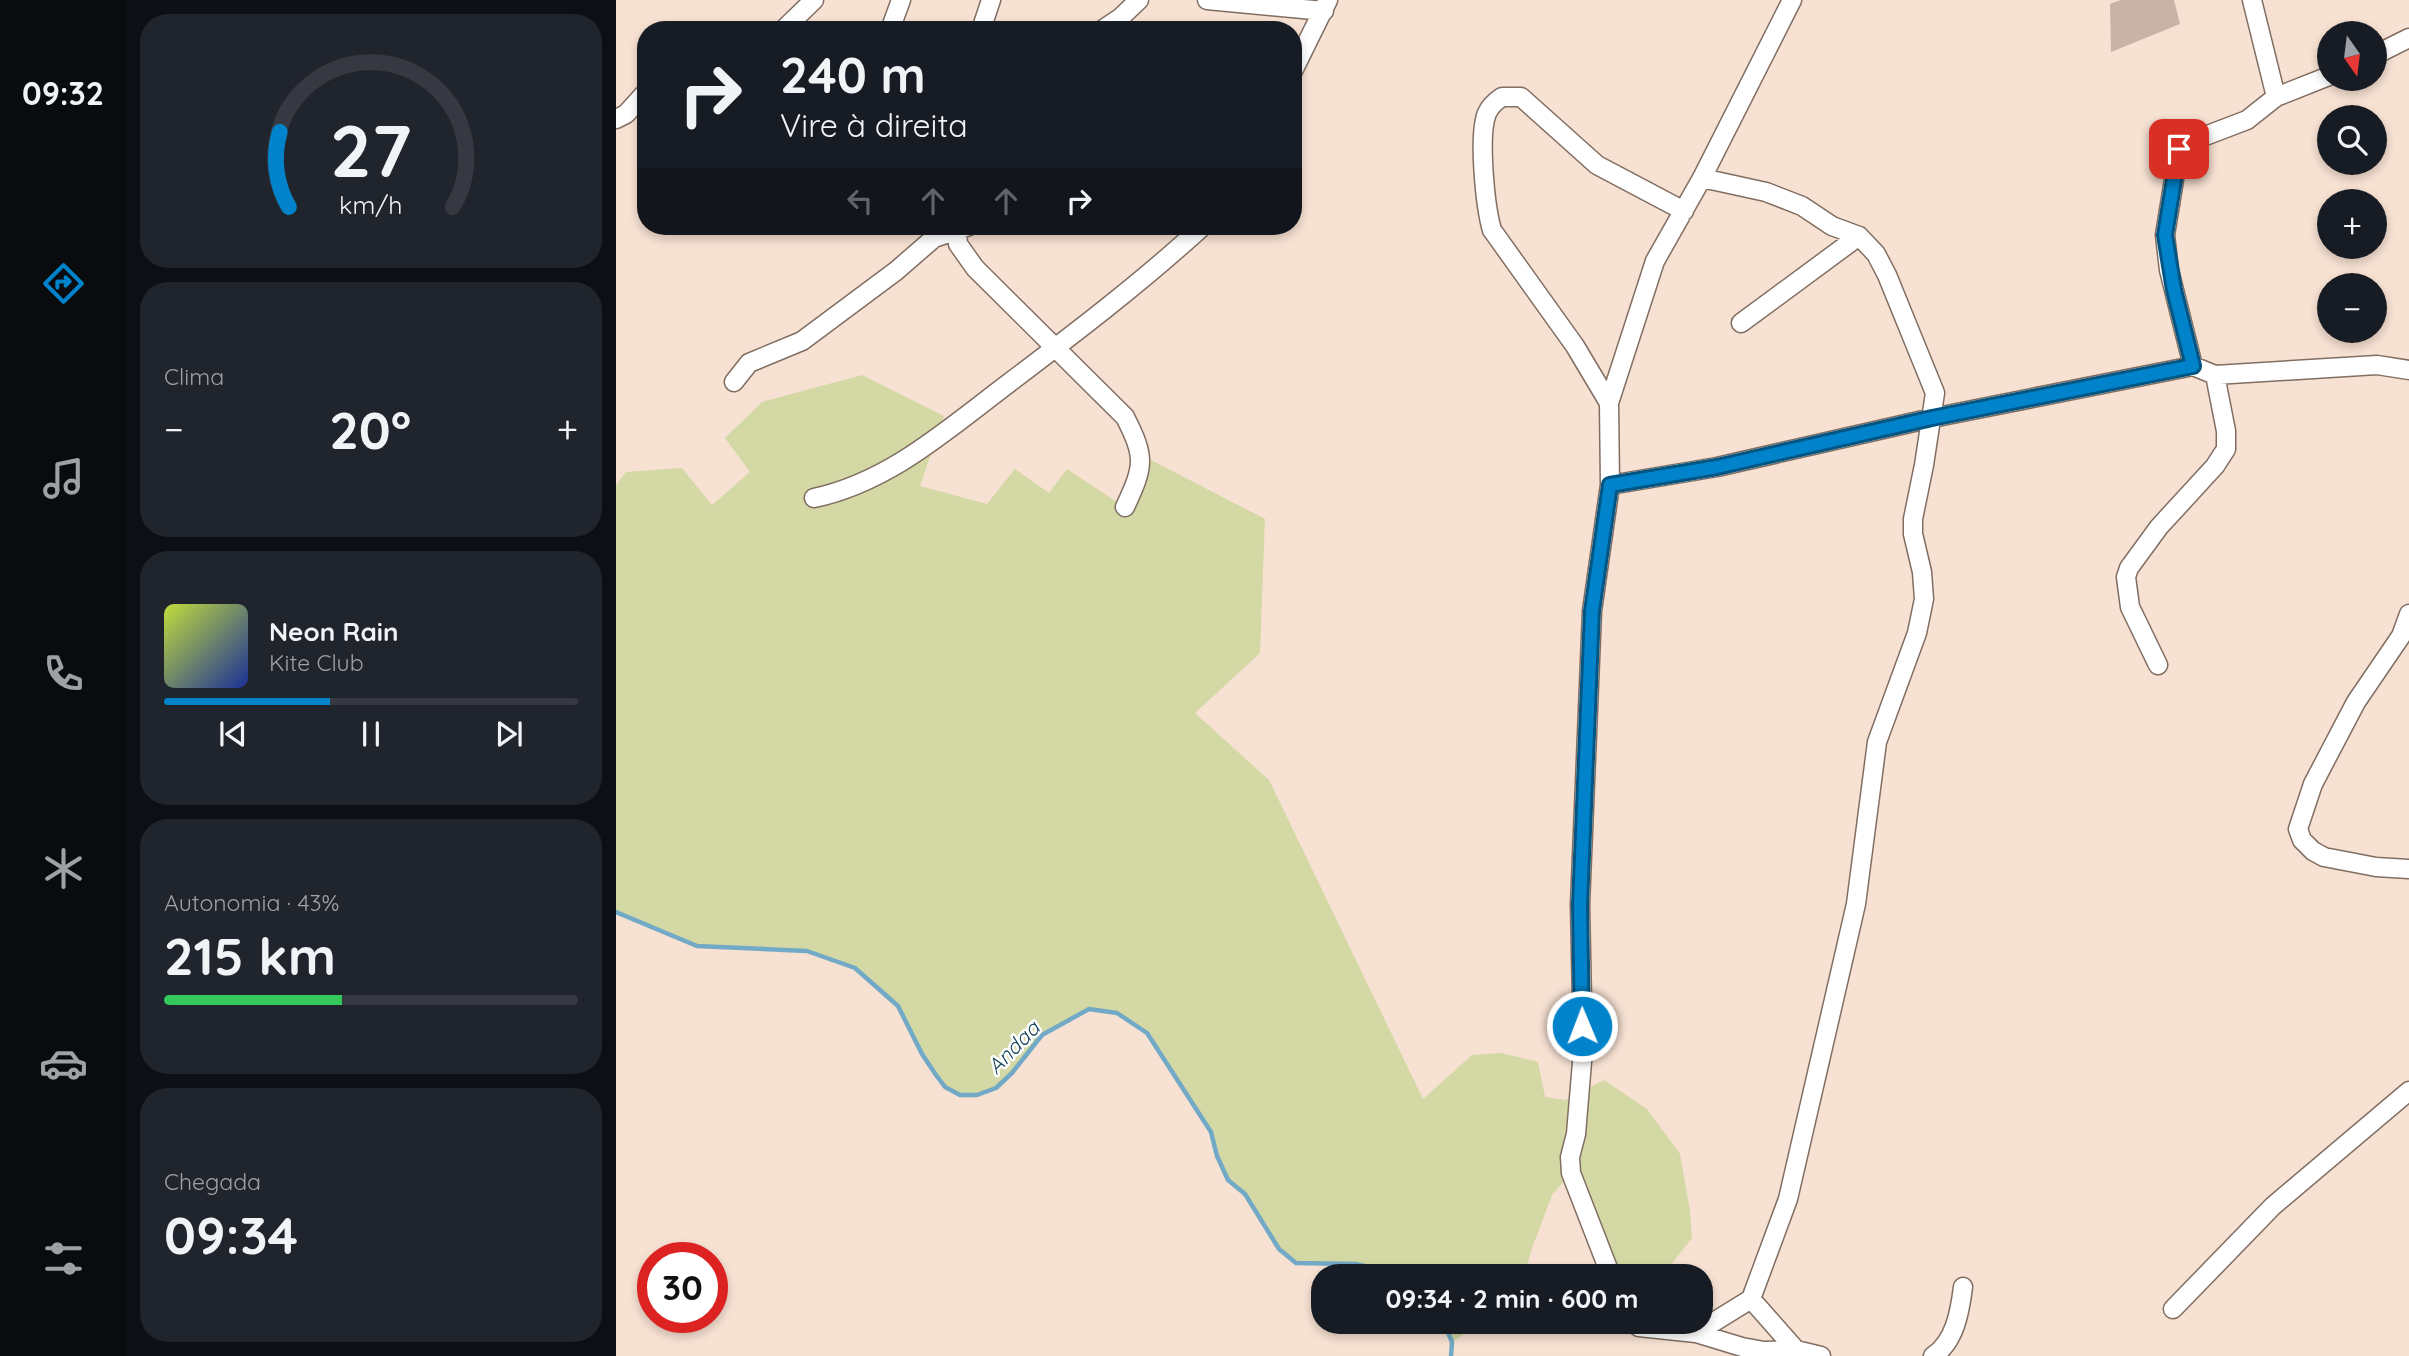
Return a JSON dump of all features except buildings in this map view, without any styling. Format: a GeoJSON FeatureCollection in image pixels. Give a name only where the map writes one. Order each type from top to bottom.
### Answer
{"type":"FeatureCollection","features":[{"type":"Feature","properties":{"kind":"street"},"geometry":{"type":"LineString","coordinates":[[792,21],[814,0]]}},
{"type":"Feature","properties":{"kind":"street"},"geometry":{"type":"LineString","coordinates":[[893,21],[901,0]]}},
{"type":"Feature","properties":{"kind":"street"},"geometry":{"type":"LineString","coordinates":[[984,21],[991,0]]}},
{"type":"Feature","properties":{"kind":"street"},"geometry":{"type":"LineString","coordinates":[[1116,21],[1139,0]]}},
{"type":"Feature","properties":{"kind":"street"},"geometry":{"type":"LineString","coordinates":[[1207,0],[1326,6],[1302,53]]}},
{"type":"Feature","properties":{"kind":"street"},"geometry":{"type":"LineString","coordinates":[[1606,1264],[1571,1173],[1570,1157],[1576,1134],[1583,1051],[1580,905],[1592,611],[1610,485],[1609,403],[1655,261],[1702,178],[1792,0]]}},
{"type":"Feature","properties":{"kind":"street"},"geometry":{"type":"LineString","coordinates":[[2252,0],[2276,97]]}},
{"type":"Feature","properties":{"kind":"street"},"geometry":{"type":"LineString","coordinates":[[2387,49],[2409,38]]}},
{"type":"Feature","properties":{"kind":"street"},"geometry":{"type":"LineString","coordinates":[[2193,366],[2169,270],[2165,235],[2179,149],[2184,144],[2247,120],[2276,97],[2317,81]]}},
{"type":"Feature","properties":{"kind":"street"},"geometry":{"type":"LineString","coordinates":[[1609,403],[1576,346],[1492,230],[1488,215],[1483,127],[1488,109],[1502,97],[1521,97],[1597,164],[1684,211]]}},
{"type":"Feature","properties":{"kind":"street"},"geometry":{"type":"LineString","coordinates":[[616,119],[626,114],[637,102]]}},
{"type":"Feature","properties":{"kind":"street"},"geometry":{"type":"LineString","coordinates":[[1702,178],[1766,192],[1802,206],[1832,226],[1859,236],[1876,254],[1887,275],[1934,393],[1932,418],[1913,519],[1924,600],[1917,633],[1877,742],[1856,904],[1788,1199],[1751,1299],[1713,1322]]}},
{"type":"Feature","properties":{"kind":"street"},"geometry":{"type":"LineString","coordinates":[[734,382],[749,363],[802,341],[896,271],[934,238],[944,235]]}},
{"type":"Feature","properties":{"kind":"street"},"geometry":{"type":"LineString","coordinates":[[961,235],[958,244],[970,261],[1125,417],[1137,441],[1142,461],[1139,477],[1125,507]]}},
{"type":"Feature","properties":{"kind":"street"},"geometry":{"type":"LineString","coordinates":[[814,498],[843,492],[877,477],[922,448],[1056,347],[1192,235]]}},
{"type":"Feature","properties":{"kind":"street"},"geometry":{"type":"LineString","coordinates":[[1741,323],[1859,236]]}},
{"type":"Feature","properties":{"kind":"street"},"geometry":{"type":"LineString","coordinates":[[1610,485],[1717,467],[1932,418],[2193,366],[2215,374],[2377,365],[2409,370]]}},
{"type":"Feature","properties":{"kind":"street"},"geometry":{"type":"LineString","coordinates":[[2158,665],[2130,607],[2126,578],[2129,568],[2159,527],[2215,467],[2226,449],[2226,431],[2215,374]]}},
{"type":"Feature","properties":{"kind":"street"},"geometry":{"type":"LineString","coordinates":[[2409,614],[2405,635],[2356,702],[2313,784],[2298,829],[2302,840],[2324,857],[2376,867],[2409,869]]}},
{"type":"Feature","properties":{"kind":"street"},"geometry":{"type":"LineString","coordinates":[[2173,1309],[2273,1206],[2409,1091]]}},
{"type":"Feature","properties":{"kind":"street"},"geometry":{"type":"LineString","coordinates":[[1933,1356],[1947,1343],[1960,1312],[1964,1287]]}},
{"type":"Feature","properties":{"kind":"street"},"geometry":{"type":"LineString","coordinates":[[1751,1299],[1796,1350]]}},
{"type":"Feature","properties":{"kind":"street"},"geometry":{"type":"LineString","coordinates":[[1699,1334],[1764,1351],[1796,1350],[1821,1356]]}},
{"type":"Feature","properties":{"kind":"green space"},"geometry":{"type":"Polygon","coordinates":[[[862,375],[944,416],[920,486],[987,504],[1015,469],[1049,493],[1067,469],[1117,502],[1147,458],[1265,519],[1260,653],[1195,713],[1269,780],[1423,1099],[1472,1055],[1501,1053],[1538,1062],[1545,1097],[1565,1100],[1604,1080],[1647,1109],[1680,1154],[1690,1211],[1692,1238],[1671,1264],[1612,1264],[1571,1173],[1552,1195],[1527,1264],[1296,1263],[1279,1249],[1245,1194],[1228,1180],[1217,1156],[1211,1132],[1147,1033],[1117,1013],[1089,1009],[1042,1035],[1012,1073],[996,1088],[977,1095],[960,1095],[945,1087],[936,1075],[922,1054],[898,1006],[855,968],[807,951],[703,948],[616,912],[616,485],[626,472],[682,468],[712,505],[750,472],[725,438],[762,402],[862,375]]]}},
{"type":"Feature","properties":{"kind":"green space"},"geometry":{"type":"Polygon","coordinates":[[[1449,1334],[1464,1334],[1452,1342],[1449,1334]]]}},
{"type":"Feature","properties":{"kind":"waterway","name":"Andaa"},"geometry":{"type":"LineString","coordinates":[[616,912],[697,946],[807,951],[855,968],[898,1006],[922,1054],[936,1075],[945,1087],[960,1095],[977,1095],[996,1088],[1012,1073],[1042,1035],[1089,1009],[1117,1013],[1147,1033],[1211,1132],[1217,1156],[1228,1180],[1245,1194],[1279,1249],[1296,1263],[1356,1264]]}},
{"type":"Feature","properties":{"kind":"waterway","name":"Andaa"},"geometry":{"type":"LineString","coordinates":[[1449,1334],[1452,1342],[1451,1356]]}},
{"type":"Feature","properties":{"kind":"route"},"geometry":{"type":"LineString","coordinates":[[1582,1026],[1580,905],[1592,611],[1610,485],[1717,467],[1932,418],[2193,366],[2169,270],[2165,235],[2179,149]]}}]}
